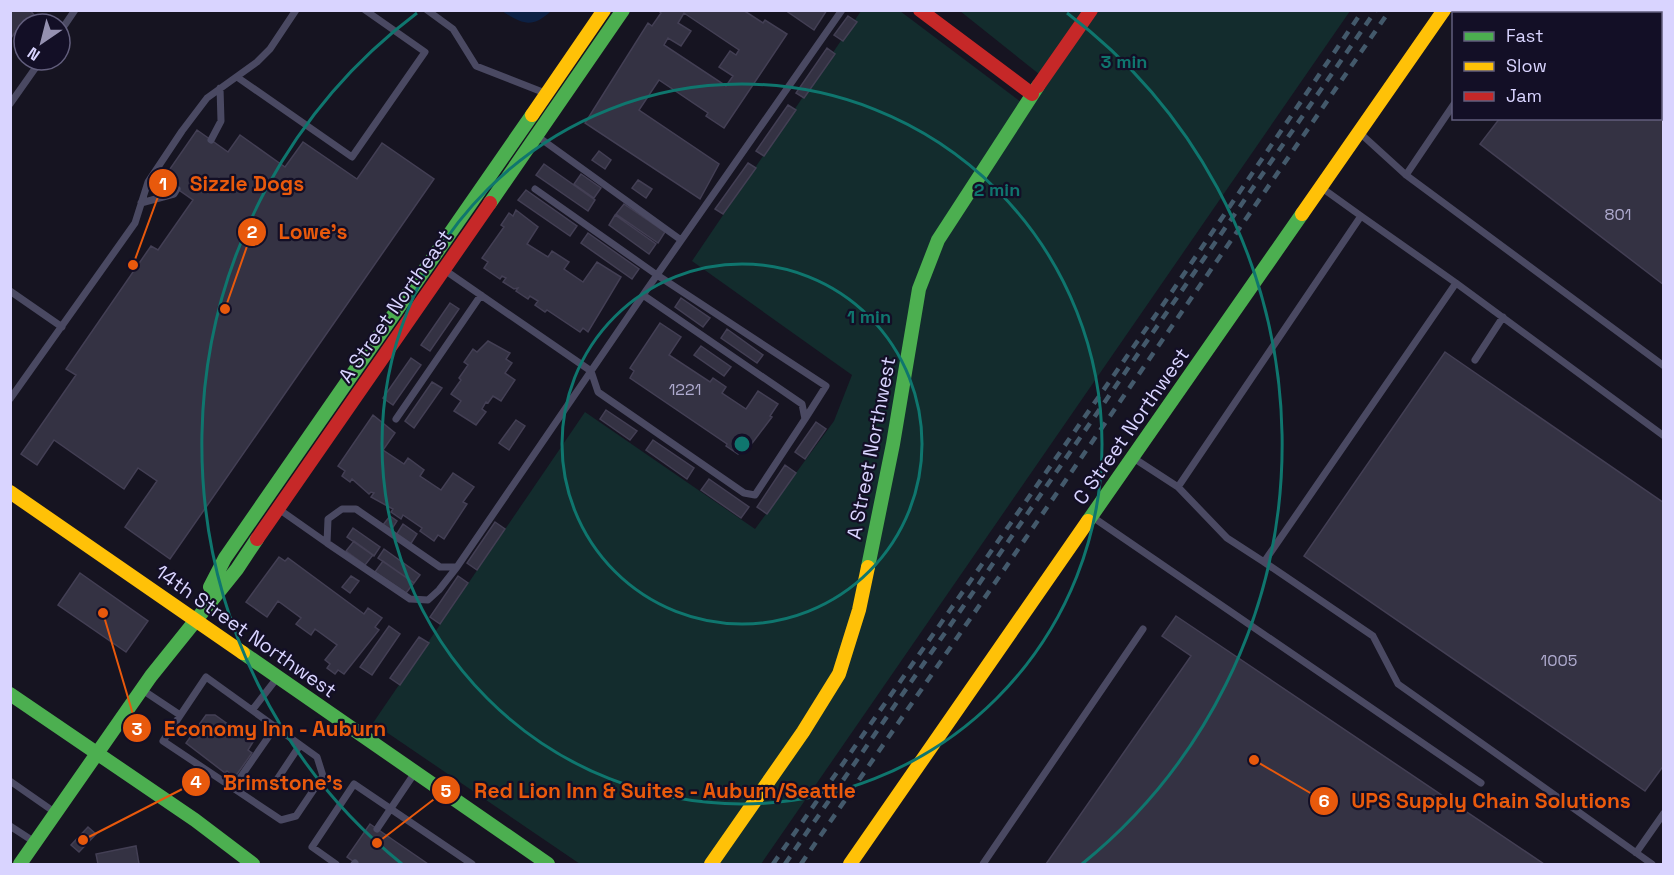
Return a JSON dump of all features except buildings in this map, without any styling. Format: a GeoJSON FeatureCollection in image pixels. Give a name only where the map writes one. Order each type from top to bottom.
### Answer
{"type":"FeatureCollection","features":[{"type":"Feature","properties":{"kind":"street","name":"A Street Northeast"},"geometry":{"type":"LineString","coordinates":[[194,619],[225,558],[604,10]]}},
{"type":"Feature","properties":{"kind":"street","name":"A Street Northeast"},"geometry":{"type":"LineString","coordinates":[[20,864],[141,690],[194,619],[237,568],[623,10]]}},
{"type":"Feature","properties":{"kind":"street"},"geometry":{"type":"LineString","coordinates":[[920,10],[1032,94]]}},
{"type":"Feature","properties":{"kind":"street","name":"A Street Northwest"},"geometry":{"type":"LineString","coordinates":[[711,864],[803,732],[839,674],[859,610],[893,444],[919,289],[938,240],[1032,94],[1091,10]]}},
{"type":"Feature","properties":{"kind":"street","name":"C Street Northwest"},"geometry":{"type":"LineString","coordinates":[[850,864],[1444,10]]}},
{"type":"Feature","properties":{"kind":"street","name":"14th Street Northwest"},"geometry":{"type":"LineString","coordinates":[[10,492],[548,864]]}},
{"type":"Feature","properties":{"kind":"street"},"geometry":{"type":"LineString","coordinates":[[10,694],[195,820],[253,864]]}},
{"type":"Feature","properties":{"kind":"lane"},"geometry":{"type":"LineString","coordinates":[[10,399],[135,223],[148,182],[182,131],[207,98],[237,77],[270,49],[296,10]]}},
{"type":"Feature","properties":{"kind":"lane"},"geometry":{"type":"LineString","coordinates":[[237,77],[352,158],[425,52],[366,10]]}},
{"type":"Feature","properties":{"kind":"lane"},"geometry":{"type":"LineString","coordinates":[[427,10],[453,29],[476,66],[547,94],[559,103]]}},
{"type":"Feature","properties":{"kind":"lane"},"geometry":{"type":"LineString","coordinates":[[278,509],[410,599],[428,600],[457,567],[842,10]]}},
{"type":"Feature","properties":{"kind":"lane"},"geometry":{"type":"LineString","coordinates":[[10,104],[33,72]]}},
{"type":"Feature","properties":{"kind":"lane"},"geometry":{"type":"LineString","coordinates":[[211,140],[221,121],[220,88]]}},
{"type":"Feature","properties":{"kind":"lane"},"geometry":{"type":"LineString","coordinates":[[1406,175],[1452,107]]}},
{"type":"Feature","properties":{"kind":"lane"},"geometry":{"type":"LineString","coordinates":[[1359,132],[1406,175],[1664,366]]}},
{"type":"Feature","properties":{"kind":"lane"},"geometry":{"type":"LineString","coordinates":[[536,136],[681,240]]}},
{"type":"Feature","properties":{"kind":"lane"},"geometry":{"type":"LineString","coordinates":[[1321,187],[1664,436]]}},
{"type":"Feature","properties":{"kind":"lane"},"geometry":{"type":"LineString","coordinates":[[141,203],[174,194],[177,189]]}},
{"type":"Feature","properties":{"kind":"lane"},"geometry":{"type":"LineString","coordinates":[[431,261],[591,371],[598,392],[744,493],[755,495],[826,387],[657,275],[535,189]]}},
{"type":"Feature","properties":{"kind":"lane"},"geometry":{"type":"LineString","coordinates":[[1178,487],[1361,216]]}},
{"type":"Feature","properties":{"kind":"lane"},"geometry":{"type":"LineString","coordinates":[[1264,562],[1456,283]]}},
{"type":"Feature","properties":{"kind":"lane"},"geometry":{"type":"LineString","coordinates":[[10,291],[62,327]]}},
{"type":"Feature","properties":{"kind":"lane"},"geometry":{"type":"LineString","coordinates":[[643,295],[802,404],[805,419]]}},
{"type":"Feature","properties":{"kind":"lane"},"geometry":{"type":"LineString","coordinates":[[396,419],[481,296]]}},
{"type":"Feature","properties":{"kind":"lane"},"geometry":{"type":"LineString","coordinates":[[1475,360],[1503,317]]}},
{"type":"Feature","properties":{"kind":"lane"},"geometry":{"type":"LineString","coordinates":[[1133,458],[1178,487],[1227,538],[1373,636],[1398,684],[1652,864]]}},
{"type":"Feature","properties":{"kind":"lane"},"geometry":{"type":"LineString","coordinates":[[327,543],[328,519],[342,509],[356,509],[441,567],[457,567]]}},
{"type":"Feature","properties":{"kind":"lane"},"geometry":{"type":"LineString","coordinates":[[1092,517],[1481,783]]}},
{"type":"Feature","properties":{"kind":"lane"},"geometry":{"type":"LineString","coordinates":[[983,864],[1143,629]]}},
{"type":"Feature","properties":{"kind":"lane"},"geometry":{"type":"LineString","coordinates":[[206,677],[317,757],[323,776],[296,816],[282,820],[163,741],[180,715],[206,677]]}},
{"type":"Feature","properties":{"kind":"lane"},"geometry":{"type":"LineString","coordinates":[[253,710],[277,677]]}},
{"type":"Feature","properties":{"kind":"lane"},"geometry":{"type":"LineString","coordinates":[[141,690],[180,715]]}},
{"type":"Feature","properties":{"kind":"lane"},"geometry":{"type":"LineString","coordinates":[[233,788],[276,726]]}},
{"type":"Feature","properties":{"kind":"lane"},"geometry":{"type":"LineString","coordinates":[[272,787],[300,745]]}},
{"type":"Feature","properties":{"kind":"lane"},"geometry":{"type":"LineString","coordinates":[[377,829],[415,772]]}},
{"type":"Feature","properties":{"kind":"lane"},"geometry":{"type":"LineString","coordinates":[[10,781],[55,812]]}},
{"type":"Feature","properties":{"kind":"lane"},"geometry":{"type":"LineString","coordinates":[[336,864],[312,847],[354,784],[472,864]]}},
{"type":"Feature","properties":{"kind":"lane"},"geometry":{"type":"LineString","coordinates":[[1636,853],[1664,813]]}},
{"type":"Feature","properties":{"kind":"lane"},"geometry":{"type":"LineString","coordinates":[[10,826],[35,843]]}},
{"type":"Feature","properties":{"kind":"green space"},"geometry":{"type":"Polygon","coordinates":[[[861,11],[900,11],[1025,105],[1044,78],[960,11],[1350,11],[761,864],[580,864],[373,723],[585,412],[755,529],[834,421],[852,375],[692,261],[861,11]]]}},
{"type":"Feature","properties":{"kind":"water"},"geometry":{"type":"Polygon","coordinates":[[[502,11],[551,11],[538,20],[527,23],[502,11]]]}},
{"type":"Feature","properties":{"kind":"railway"},"geometry":{"type":"LineString","coordinates":[[773,864],[1169,296],[1363,10]]}},
{"type":"Feature","properties":{"kind":"railway"},"geometry":{"type":"LineString","coordinates":[[785,864],[1376,10]]}},
{"type":"Feature","properties":{"kind":"railway"},"geometry":{"type":"LineString","coordinates":[[801,864],[1390,10]]}},
{"type":"Feature","properties":{"kind":"traffic: fast"},"geometry":{"type":"LineString","coordinates":[[490,203],[623,10]]}},
{"type":"Feature","properties":{"kind":"traffic: fast"},"geometry":{"type":"LineString","coordinates":[[868,567],[893,444],[919,289],[938,240],[1038,86]]}},
{"type":"Feature","properties":{"kind":"traffic: fast"},"geometry":{"type":"LineString","coordinates":[[210,587],[225,558],[532,115]]}},
{"type":"Feature","properties":{"kind":"traffic: fast"},"geometry":{"type":"LineString","coordinates":[[1088,521],[1302,214]]}},
{"type":"Feature","properties":{"kind":"traffic: fast"},"geometry":{"type":"LineString","coordinates":[[20,864],[151,676],[237,569],[257,539]]}},
{"type":"Feature","properties":{"kind":"traffic: fast"},"geometry":{"type":"LineString","coordinates":[[243,653],[548,864]]}},
{"type":"Feature","properties":{"kind":"traffic: fast"},"geometry":{"type":"LineString","coordinates":[[10,694],[195,820],[253,864]]}},
{"type":"Feature","properties":{"kind":"traffic: slow"},"geometry":{"type":"LineString","coordinates":[[532,115],[604,10]]}},
{"type":"Feature","properties":{"kind":"traffic: slow"},"geometry":{"type":"LineString","coordinates":[[1302,214],[1444,10]]}},
{"type":"Feature","properties":{"kind":"traffic: slow"},"geometry":{"type":"LineString","coordinates":[[10,492],[243,653]]}},
{"type":"Feature","properties":{"kind":"traffic: slow"},"geometry":{"type":"LineString","coordinates":[[850,864],[1088,521]]}},
{"type":"Feature","properties":{"kind":"traffic: slow"},"geometry":{"type":"LineString","coordinates":[[711,864],[803,732],[839,674],[859,610],[868,567]]}},
{"type":"Feature","properties":{"kind":"traffic: jam"},"geometry":{"type":"LineString","coordinates":[[920,10],[1032,94]]}},
{"type":"Feature","properties":{"kind":"traffic: jam"},"geometry":{"type":"LineString","coordinates":[[1038,86],[1091,10]]}},
{"type":"Feature","properties":{"kind":"traffic: jam"},"geometry":{"type":"LineString","coordinates":[[257,539],[490,203]]}},
{"type":"Feature","properties":{"kind":"place","name":"Sizzle Dogs"},"geometry":{"type":"Point","coordinates":[133,265]}},
{"type":"Feature","properties":{"kind":"place","name":"Lowe's"},"geometry":{"type":"Point","coordinates":[225,309]}},
{"type":"Feature","properties":{"kind":"place","name":"Economy Inn - Auburn"},"geometry":{"type":"Point","coordinates":[103,613]}},
{"type":"Feature","properties":{"kind":"place","name":"UPS Supply Chain Solutions"},"geometry":{"type":"Point","coordinates":[1254,760]}},
{"type":"Feature","properties":{"kind":"place","name":"Brimstone's"},"geometry":{"type":"Point","coordinates":[83,840]}},
{"type":"Feature","properties":{"kind":"place","name":"Red Lion Inn & Suites - Auburn/Seattle"},"geometry":{"type":"Point","coordinates":[377,843]}}]}
